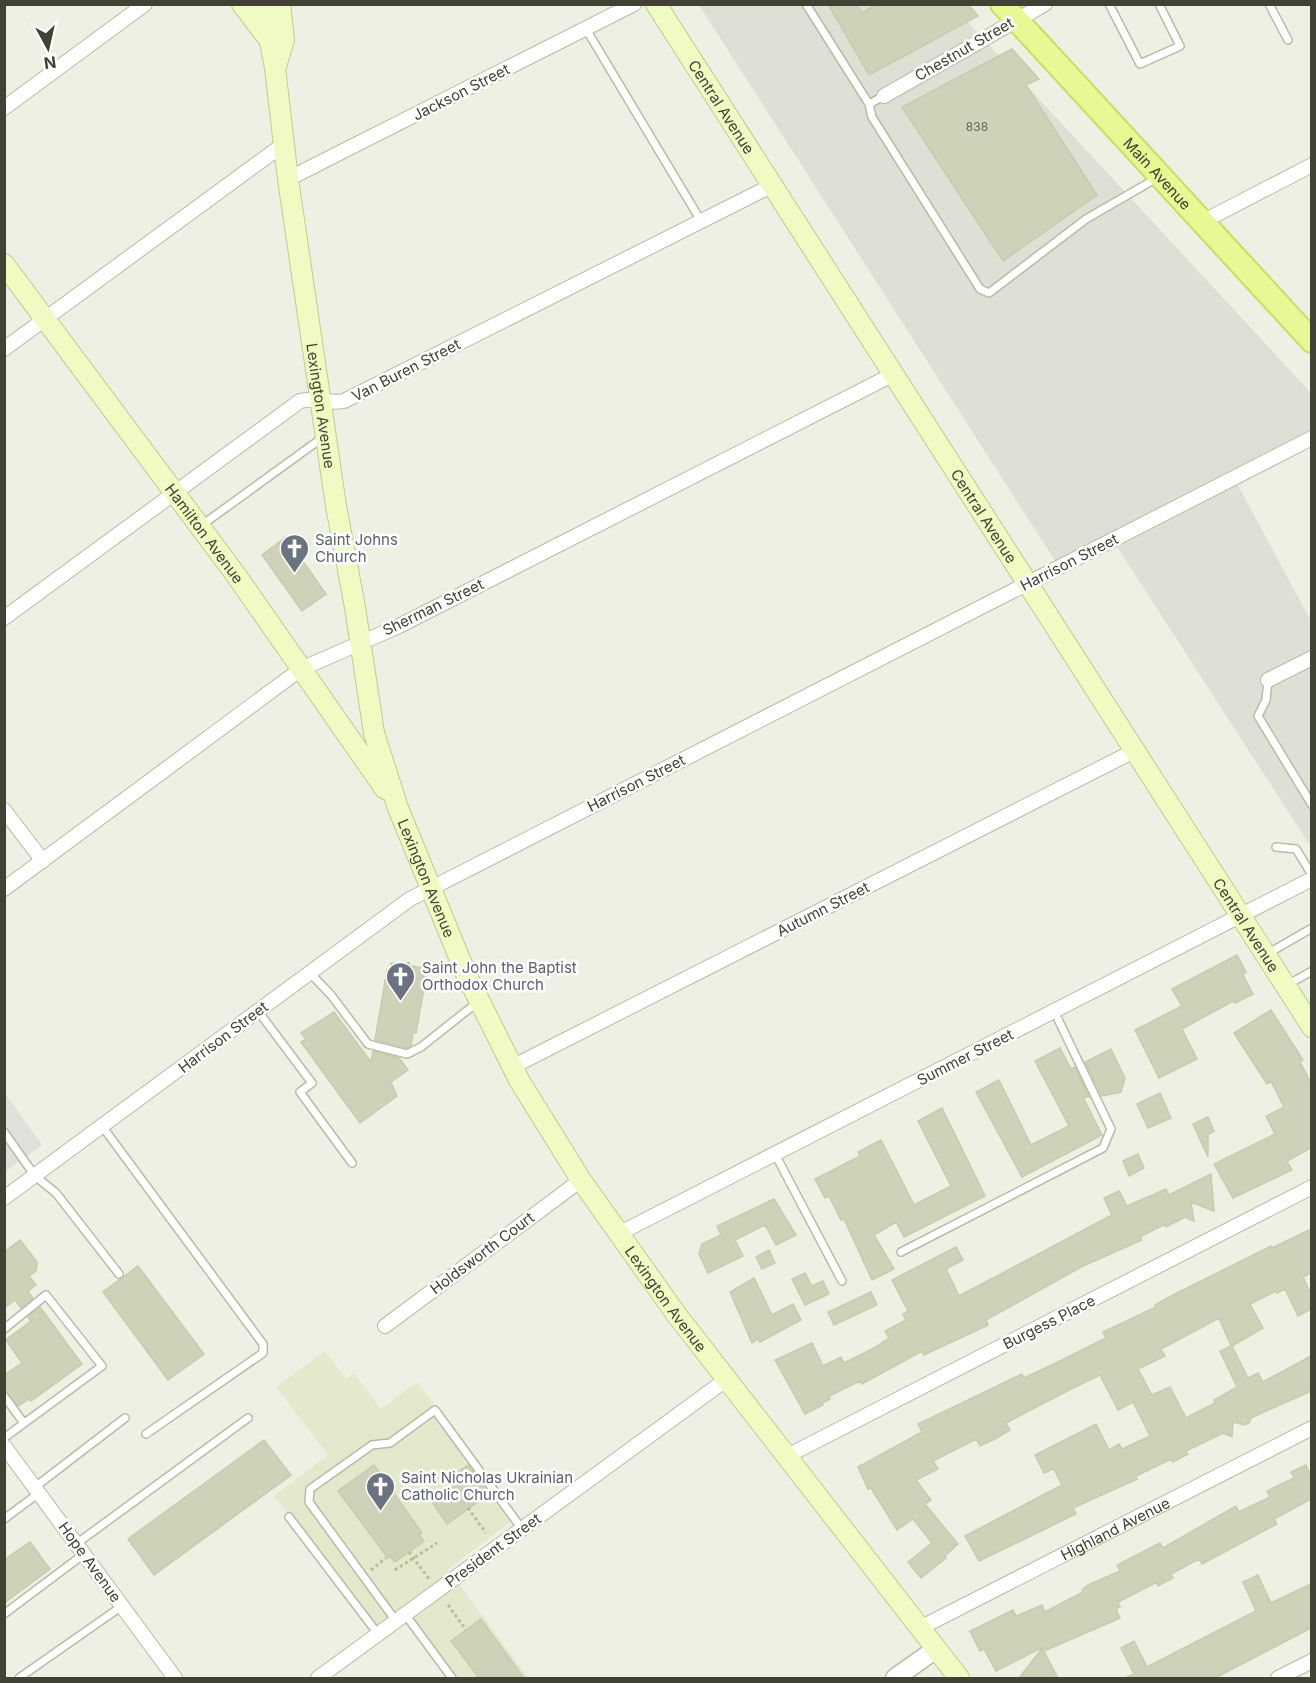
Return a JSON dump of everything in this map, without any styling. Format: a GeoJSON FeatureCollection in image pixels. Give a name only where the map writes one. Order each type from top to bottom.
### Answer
{"type":"FeatureCollection","features":[{"type":"Feature","properties":{"kind":"main road"},"geometry":{"type":"LineString","coordinates":[[242,4],[269,39]]}},
{"type":"Feature","properties":{"kind":"main road","name":"Lexington Avenue"},"geometry":{"type":"LineString","coordinates":[[263,4],[275,68],[288,179],[321,401],[374,732],[398,808],[431,888],[479,1000],[512,1067],[581,1180],[618,1234],[727,1379],[959,1678]]}},
{"type":"Feature","properties":{"kind":"main road"},"geometry":{"type":"LineString","coordinates":[[275,68],[284,40],[280,4]]}},
{"type":"Feature","properties":{"kind":"main road","name":"Central Avenue"},"geometry":{"type":"LineString","coordinates":[[656,4],[1311,1027]]}},
{"type":"Feature","properties":{"kind":"main road","name":"Main Avenue"},"geometry":{"type":"LineString","coordinates":[[1009,12],[1311,341]]}},
{"type":"Feature","properties":{"kind":"main road","name":"Hamilton Avenue"},"geometry":{"type":"LineString","coordinates":[[4,264],[200,527],[398,808]]}},
{"type":"Feature","properties":{"kind":"street"},"geometry":{"type":"LineString","coordinates":[[4,108],[144,4]]}},
{"type":"Feature","properties":{"kind":"street","name":"Jackson Street"},"geometry":{"type":"LineString","coordinates":[[288,179],[634,4]]}},
{"type":"Feature","properties":{"kind":"street","name":"Chestnut Street"},"geometry":{"type":"LineString","coordinates":[[884,96],[1009,12],[1045,4]]}},
{"type":"Feature","properties":{"kind":"street"},"geometry":{"type":"LineString","coordinates":[[4,350],[284,144]]}},
{"type":"Feature","properties":{"kind":"street"},"geometry":{"type":"LineString","coordinates":[[1202,222],[1311,165]]}},
{"type":"Feature","properties":{"kind":"street","name":"Van Buren Street"},"geometry":{"type":"LineString","coordinates":[[4,618],[300,401],[310,399],[344,401],[771,186]]}},
{"type":"Feature","properties":{"kind":"street","name":"Sherman Street"},"geometry":{"type":"LineString","coordinates":[[4,889],[302,669],[399,626],[892,375]]}},
{"type":"Feature","properties":{"kind":"street","name":"Harrison Street"},"geometry":{"type":"LineString","coordinates":[[4,1198],[410,899],[1311,438]]}},
{"type":"Feature","properties":{"kind":"street"},"geometry":{"type":"LineString","coordinates":[[1268,680],[1311,658]]}},
{"type":"Feature","properties":{"kind":"street","name":"Autumn Street"},"geometry":{"type":"LineString","coordinates":[[512,1067],[1134,751]]}},
{"type":"Feature","properties":{"kind":"street"},"geometry":{"type":"LineString","coordinates":[[4,810],[43,861]]}},
{"type":"Feature","properties":{"kind":"street","name":"Summer Street"},"geometry":{"type":"LineString","coordinates":[[618,1234],[1311,879]]}},
{"type":"Feature","properties":{"kind":"street","name":"Holdsworth Court"},"geometry":{"type":"LineString","coordinates":[[385,1326],[581,1180]]}},
{"type":"Feature","properties":{"kind":"street","name":"Burgess Place"},"geometry":{"type":"LineString","coordinates":[[787,1456],[1311,1187]]}},
{"type":"Feature","properties":{"kind":"street","name":"President Street"},"geometry":{"type":"LineString","coordinates":[[318,1678],[727,1379]]}},
{"type":"Feature","properties":{"kind":"street","name":"Highland Avenue"},"geometry":{"type":"LineString","coordinates":[[920,1628],[1311,1428]]}},
{"type":"Feature","properties":{"kind":"street","name":"Hope Avenue"},"geometry":{"type":"LineString","coordinates":[[4,1446],[175,1678]]}},
{"type":"Feature","properties":{"kind":"street"},"geometry":{"type":"LineString","coordinates":[[895,1678],[936,1649]]}},
{"type":"Feature","properties":{"kind":"street"},"geometry":{"type":"LineString","coordinates":[[1278,1678],[1311,1661]]}},
{"type":"Feature","properties":{"kind":"lane"},"geometry":{"type":"LineString","coordinates":[[806,4],[869,105],[872,117],[980,290],[989,293],[1086,219],[1160,176]]}},
{"type":"Feature","properties":{"kind":"lane"},"geometry":{"type":"LineString","coordinates":[[1109,4],[1140,64],[1180,46],[1159,4]]}},
{"type":"Feature","properties":{"kind":"lane"},"geometry":{"type":"LineString","coordinates":[[1269,4],[1288,40]]}},
{"type":"Feature","properties":{"kind":"lane"},"geometry":{"type":"LineString","coordinates":[[586,29],[701,221]]}},
{"type":"Feature","properties":{"kind":"lane"},"geometry":{"type":"LineString","coordinates":[[869,105],[884,96]]}},
{"type":"Feature","properties":{"kind":"lane"},"geometry":{"type":"LineString","coordinates":[[200,527],[327,435]]}},
{"type":"Feature","properties":{"kind":"lane"},"geometry":{"type":"LineString","coordinates":[[1268,680],[1266,700],[1258,716],[1311,805]]}},
{"type":"Feature","properties":{"kind":"lane"},"geometry":{"type":"LineString","coordinates":[[1276,847],[1296,849],[1311,875]]}},
{"type":"Feature","properties":{"kind":"lane"},"geometry":{"type":"LineString","coordinates":[[1264,955],[1311,928]]}},
{"type":"Feature","properties":{"kind":"lane"},"geometry":{"type":"LineString","coordinates":[[1285,986],[1311,971]]}},
{"type":"Feature","properties":{"kind":"lane"},"geometry":{"type":"LineString","coordinates":[[310,973],[332,995],[368,1044],[407,1054],[421,1047],[479,1000]]}},
{"type":"Feature","properties":{"kind":"lane"},"geometry":{"type":"LineString","coordinates":[[258,1011],[312,1083],[300,1092],[352,1163]]}},
{"type":"Feature","properties":{"kind":"lane"},"geometry":{"type":"LineString","coordinates":[[901,1252],[1103,1148],[1111,1129],[1054,1011]]}},
{"type":"Feature","properties":{"kind":"lane"},"geometry":{"type":"LineString","coordinates":[[102,1126],[263,1344],[263,1353],[146,1434]]}},
{"type":"Feature","properties":{"kind":"lane"},"geometry":{"type":"LineString","coordinates":[[4,1132],[35,1176],[56,1193],[119,1274]]}},
{"type":"Feature","properties":{"kind":"lane"},"geometry":{"type":"LineString","coordinates":[[775,1154],[842,1281]]}},
{"type":"Feature","properties":{"kind":"lane"},"geometry":{"type":"LineString","coordinates":[[4,1329],[46,1294],[102,1366],[4,1438]]}},
{"type":"Feature","properties":{"kind":"lane"},"geometry":{"type":"LineString","coordinates":[[4,1396],[23,1422]]}},
{"type":"Feature","properties":{"kind":"lane"},"geometry":{"type":"LineString","coordinates":[[452,1678],[363,1576],[309,1503],[310,1489],[372,1445],[390,1443],[435,1410],[522,1529]]}},
{"type":"Feature","properties":{"kind":"lane"},"geometry":{"type":"LineString","coordinates":[[4,1519],[125,1418]]}},
{"type":"Feature","properties":{"kind":"lane"},"geometry":{"type":"LineString","coordinates":[[4,1614],[80,1549],[248,1418]]}},
{"type":"Feature","properties":{"kind":"lane"},"geometry":{"type":"LineString","coordinates":[[289,1517],[378,1634]]}},
{"type":"Feature","properties":{"kind":"lane"},"geometry":{"type":"LineString","coordinates":[[20,1678],[122,1606]]}},
{"type":"Feature","properties":{"kind":"path"},"geometry":{"type":"LineString","coordinates":[[408,965],[409,959]]}},
{"type":"Feature","properties":{"kind":"path"},"geometry":{"type":"LineString","coordinates":[[468,1508],[486,1533]]}},
{"type":"Feature","properties":{"kind":"path"},"geometry":{"type":"LineString","coordinates":[[395,1570],[437,1543]]}},
{"type":"Feature","properties":{"kind":"path"},"geometry":{"type":"LineString","coordinates":[[409,1552],[430,1581]]}},
{"type":"Feature","properties":{"kind":"path"},"geometry":{"type":"LineString","coordinates":[[363,1576],[386,1558]]}},
{"type":"Feature","properties":{"kind":"path"},"geometry":{"type":"LineString","coordinates":[[448,1605],[466,1630]]}},
{"type":"Feature","properties":{"kind":"shaded area"},"geometry":{"type":"Polygon","coordinates":[[[699,5],[952,5],[1311,393],[1311,440],[1234,478],[1311,621],[1311,847],[1114,542],[1061,570],[699,5]]]}},
{"type":"Feature","properties":{"kind":"shaded area"},"geometry":{"type":"Polygon","coordinates":[[[4,1092],[42,1145],[5,1172],[4,1172],[4,1092]]]}},
{"type":"Feature","properties":{"kind":"shaded area"},"geometry":{"type":"Polygon","coordinates":[[[325,1351],[346,1379],[354,1373],[381,1409],[417,1382],[519,1516],[448,1569],[527,1676],[534,1678],[457,1678],[402,1607],[375,1628],[274,1496],[328,1455],[276,1387],[325,1351]]]}},
{"type":"Feature","properties":{"kind":"building"},"geometry":{"type":"Polygon","coordinates":[[[828,4],[856,4],[862,13],[877,4],[968,4],[978,16],[869,75],[828,4]]]}},
{"type":"Feature","properties":{"kind":"building"},"geometry":{"type":"Polygon","coordinates":[[[1012,49],[1039,79],[1026,85],[1097,195],[1003,261],[902,107],[1012,49]]]}},
{"type":"Feature","properties":{"kind":"building","name":"Saint Johns Church"},"geometry":{"type":"Polygon","coordinates":[[[286,537],[326,594],[302,611],[262,555],[286,537]]]}},
{"type":"Feature","properties":{"kind":"building"},"geometry":{"type":"Polygon","coordinates":[[[1237,955],[1246,972],[1243,975],[1253,994],[1235,1003],[1233,1001],[1182,1029],[1197,1059],[1159,1078],[1135,1030],[1182,1006],[1172,989],[1237,955]]]}},
{"type":"Feature","properties":{"kind":"building","name":"Saint John the Baptist Orthodox Church"},"geometry":{"type":"Polygon","coordinates":[[[391,963],[424,968],[423,976],[426,977],[416,1033],[413,1032],[411,1046],[407,1048],[375,1040],[387,970],[390,971],[391,963]]]}},
{"type":"Feature","properties":{"kind":"building"},"geometry":{"type":"Polygon","coordinates":[[[1271,1010],[1303,1060],[1300,1062],[1311,1083],[1311,1148],[1287,1161],[1292,1170],[1233,1198],[1214,1164],[1275,1134],[1266,1116],[1284,1107],[1271,1081],[1267,1084],[1234,1033],[1271,1010]]]}},
{"type":"Feature","properties":{"kind":"building"},"geometry":{"type":"Polygon","coordinates":[[[334,1012],[371,1062],[373,1051],[399,1058],[408,1070],[391,1082],[397,1096],[360,1123],[301,1042],[306,1039],[301,1033],[334,1012]]]}},
{"type":"Feature","properties":{"kind":"building"},"geometry":{"type":"Polygon","coordinates":[[[1060,1048],[1071,1069],[1075,1067],[1089,1097],[1083,1097],[1102,1135],[1022,1177],[976,1092],[999,1080],[1031,1145],[1069,1126],[1035,1061],[1060,1048]]]}},
{"type":"Feature","properties":{"kind":"building"},"geometry":{"type":"Polygon","coordinates":[[[1111,1049],[1125,1078],[1121,1092],[1102,1096],[1085,1062],[1111,1049]]]}},
{"type":"Feature","properties":{"kind":"building"},"geometry":{"type":"Polygon","coordinates":[[[1160,1093],[1171,1118],[1148,1128],[1137,1104],[1160,1093]]]}},
{"type":"Feature","properties":{"kind":"building"},"geometry":{"type":"Polygon","coordinates":[[[942,1108],[985,1196],[904,1237],[896,1222],[874,1235],[894,1269],[872,1280],[844,1219],[841,1220],[829,1196],[825,1198],[815,1179],[860,1156],[858,1152],[881,1140],[914,1205],[951,1186],[918,1121],[942,1108]]]}},
{"type":"Feature","properties":{"kind":"building"},"geometry":{"type":"Polygon","coordinates":[[[1208,1117],[1214,1131],[1208,1135],[1208,1157],[1193,1124],[1208,1117]]]}},
{"type":"Feature","properties":{"kind":"building"},"geometry":{"type":"Polygon","coordinates":[[[1138,1154],[1144,1168],[1129,1176],[1123,1161],[1138,1154]]]}},
{"type":"Feature","properties":{"kind":"building"},"geometry":{"type":"Polygon","coordinates":[[[1211,1174],[1214,1211],[1191,1202],[1194,1221],[1185,1217],[1166,1227],[1165,1224],[1140,1237],[1142,1240],[1083,1266],[986,1320],[988,1325],[924,1355],[922,1351],[862,1384],[860,1381],[829,1396],[830,1399],[822,1403],[823,1405],[805,1414],[775,1360],[812,1343],[823,1366],[841,1357],[844,1363],[874,1348],[889,1338],[885,1331],[906,1320],[903,1314],[908,1311],[892,1280],[956,1247],[963,1260],[946,1269],[959,1296],[1112,1215],[1104,1198],[1119,1191],[1127,1206],[1166,1189],[1169,1195],[1211,1174]]]}},
{"type":"Feature","properties":{"kind":"building"},"geometry":{"type":"Polygon","coordinates":[[[774,1199],[796,1235],[776,1245],[765,1225],[735,1240],[743,1256],[708,1273],[699,1254],[702,1244],[721,1235],[717,1226],[774,1199]]]}},
{"type":"Feature","properties":{"kind":"building"},"geometry":{"type":"Polygon","coordinates":[[[1311,1229],[1311,1273],[1303,1277],[1311,1295],[1311,1309],[1298,1316],[1285,1289],[1277,1293],[1276,1291],[1250,1304],[1263,1328],[1232,1346],[1248,1378],[1258,1373],[1263,1382],[1311,1356],[1311,1391],[1251,1418],[1249,1423],[1244,1425],[1233,1422],[1232,1437],[1223,1433],[1186,1451],[1188,1454],[1173,1462],[1171,1459],[1136,1476],[1137,1479],[1073,1508],[1076,1514],[979,1561],[965,1536],[1062,1485],[1054,1469],[1044,1473],[1035,1455],[1096,1424],[1109,1450],[1119,1444],[1122,1449],[1150,1436],[1133,1402],[1118,1410],[1100,1375],[1006,1423],[1010,1430],[995,1439],[980,1446],[976,1439],[933,1461],[938,1469],[916,1480],[931,1500],[925,1504],[958,1544],[945,1556],[946,1558],[921,1578],[908,1562],[932,1543],[913,1519],[897,1530],[871,1488],[868,1489],[858,1467],[922,1432],[918,1424],[1022,1374],[1024,1378],[1058,1362],[1106,1338],[1103,1332],[1156,1307],[1155,1305],[1171,1296],[1271,1246],[1272,1248],[1311,1229]],[[1219,1318],[1161,1349],[1165,1356],[1138,1369],[1152,1395],[1170,1387],[1186,1418],[1215,1403],[1214,1400],[1237,1387],[1220,1351],[1231,1346],[1219,1318]]]}},
{"type":"Feature","properties":{"kind":"building"},"geometry":{"type":"Polygon","coordinates":[[[20,1240],[37,1262],[36,1271],[29,1276],[36,1285],[28,1291],[33,1298],[21,1308],[15,1300],[4,1308],[4,1252],[20,1240]]]}},
{"type":"Feature","properties":{"kind":"building"},"geometry":{"type":"Polygon","coordinates":[[[769,1250],[775,1263],[762,1269],[756,1257],[769,1250]]]}},
{"type":"Feature","properties":{"kind":"building"},"geometry":{"type":"Polygon","coordinates":[[[138,1266],[204,1354],[168,1380],[103,1292],[138,1266]]]}},
{"type":"Feature","properties":{"kind":"building"},"geometry":{"type":"Polygon","coordinates":[[[805,1273],[812,1286],[823,1281],[829,1294],[805,1305],[792,1279],[805,1273]]]}},
{"type":"Feature","properties":{"kind":"building"},"geometry":{"type":"Polygon","coordinates":[[[754,1278],[772,1315],[793,1304],[801,1320],[760,1342],[758,1339],[752,1343],[730,1292],[754,1278]]]}},
{"type":"Feature","properties":{"kind":"building"},"geometry":{"type":"Polygon","coordinates":[[[871,1292],[877,1305],[834,1325],[828,1312],[871,1292]]]}},
{"type":"Feature","properties":{"kind":"building"},"geometry":{"type":"Polygon","coordinates":[[[40,1307],[82,1364],[31,1401],[29,1399],[18,1406],[4,1390],[4,1375],[22,1363],[6,1340],[31,1321],[28,1317],[40,1307]]]}},
{"type":"Feature","properties":{"kind":"building"},"geometry":{"type":"Polygon","coordinates":[[[264,1440],[291,1475],[154,1575],[128,1539],[264,1440]]]}},
{"type":"Feature","properties":{"kind":"building","name":"Saint Nicholas Ukrainian Catholic Church"},"geometry":{"type":"Polygon","coordinates":[[[374,1465],[422,1533],[419,1535],[424,1541],[395,1562],[390,1556],[388,1558],[338,1491],[374,1465]]]}},
{"type":"Feature","properties":{"kind":"building"},"geometry":{"type":"Polygon","coordinates":[[[468,1465],[489,1494],[447,1524],[432,1502],[458,1483],[452,1476],[468,1465]]]}},
{"type":"Feature","properties":{"kind":"building"},"geometry":{"type":"Polygon","coordinates":[[[1306,1465],[1311,1476],[1311,1499],[1274,1519],[1277,1524],[1202,1564],[1200,1560],[1195,1561],[1171,1574],[1173,1578],[1158,1586],[1157,1582],[1118,1602],[1120,1607],[1116,1609],[1120,1618],[1044,1651],[1058,1678],[1019,1678],[1043,1647],[996,1671],[984,1649],[980,1651],[970,1631],[1013,1610],[1016,1616],[1042,1605],[1045,1612],[1083,1592],[1082,1590],[1088,1585],[1120,1571],[1117,1565],[1160,1543],[1163,1548],[1236,1506],[1239,1512],[1270,1497],[1267,1491],[1294,1478],[1291,1472],[1306,1465]]]}},
{"type":"Feature","properties":{"kind":"building"},"geometry":{"type":"Polygon","coordinates":[[[30,1542],[50,1569],[4,1603],[4,1560],[30,1542]]]}},
{"type":"Feature","properties":{"kind":"building"},"geometry":{"type":"Polygon","coordinates":[[[1258,1575],[1271,1603],[1311,1584],[1311,1628],[1215,1678],[1125,1678],[1134,1674],[1121,1648],[1134,1641],[1147,1667],[1256,1611],[1243,1582],[1258,1575]]]}},
{"type":"Feature","properties":{"kind":"building"},"geometry":{"type":"Polygon","coordinates":[[[481,1619],[524,1678],[479,1678],[451,1641],[481,1619]]]}},
{"type":"Feature","properties":{"kind":"place","name":"Saint Johns Church"},"geometry":{"type":"Point","coordinates":[294,574]}},
{"type":"Feature","properties":{"kind":"place","name":"Saint John the Baptist Orthodox Church"},"geometry":{"type":"Point","coordinates":[401,1002]}},
{"type":"Feature","properties":{"kind":"place","name":"Saint Nicholas Ukrainian Catholic Church"},"geometry":{"type":"Point","coordinates":[380,1512]}}]}
